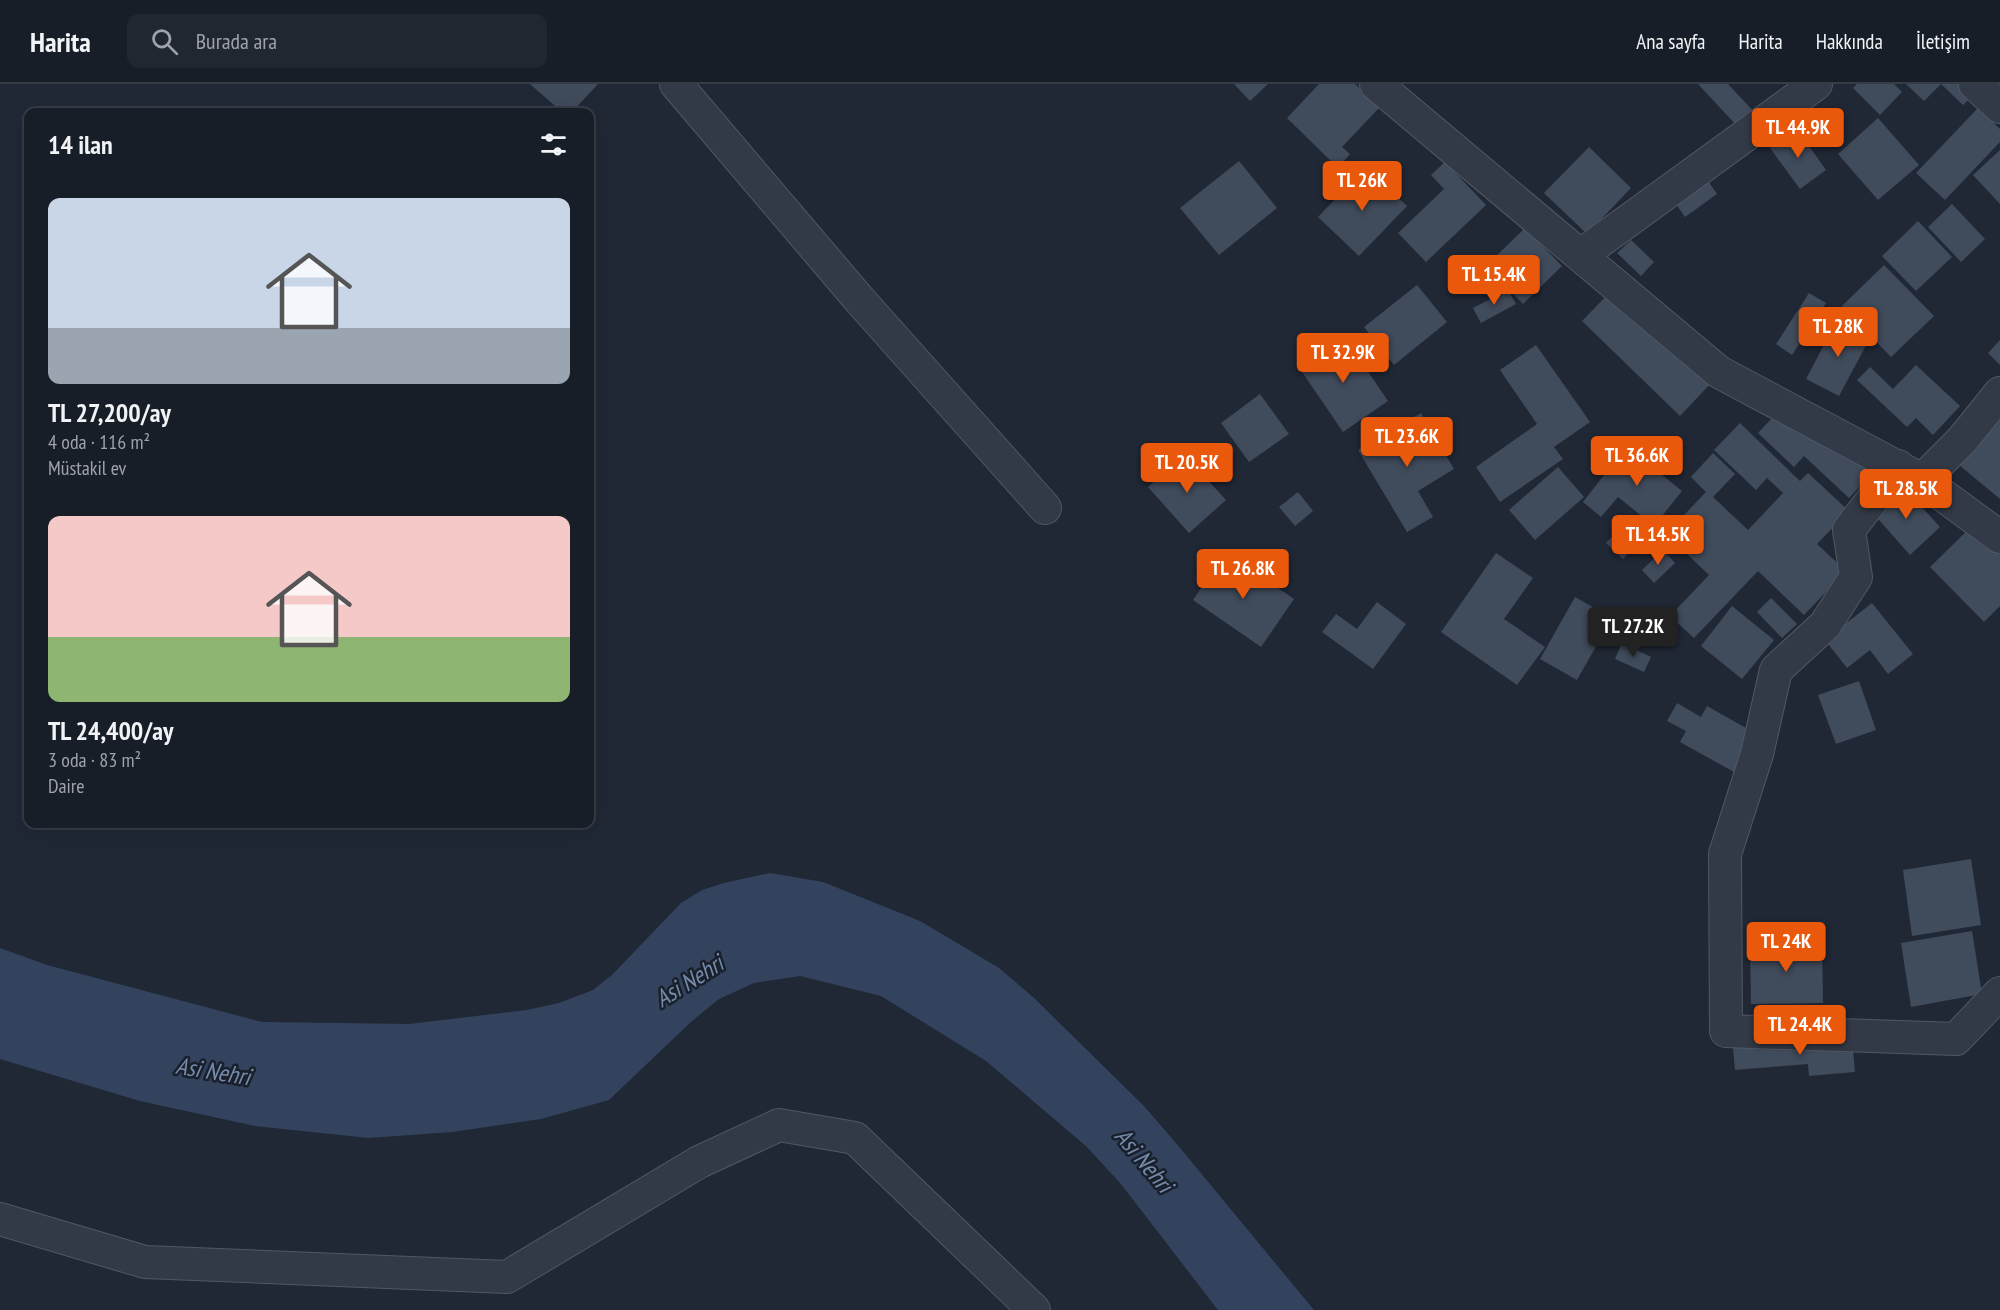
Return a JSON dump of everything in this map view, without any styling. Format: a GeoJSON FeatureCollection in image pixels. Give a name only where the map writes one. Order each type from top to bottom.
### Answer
{"type":"FeatureCollection","features":[{"type":"Feature","properties":{"kind":"street"},"geometry":{"type":"LineString","coordinates":[[676,84],[858,298],[1045,508]]}},
{"type":"Feature","properties":{"kind":"street"},"geometry":{"type":"LineString","coordinates":[[1376,84],[1719,372],[1910,473],[2000,537]]}},
{"type":"Feature","properties":{"kind":"street"},"geometry":{"type":"LineString","coordinates":[[1581,255],[1816,84]]}},
{"type":"Feature","properties":{"kind":"street"},"geometry":{"type":"LineString","coordinates":[[1975,84],[2000,107]]}},
{"type":"Feature","properties":{"kind":"street"},"geometry":{"type":"LineString","coordinates":[[2000,393],[1963,439],[1910,473],[1849,530],[1856,577],[1825,626],[1776,670],[1757,754],[1725,854],[1726,1030],[1956,1039],[2000,993]]}},
{"type":"Feature","properties":{"kind":"street"},"geometry":{"type":"LineString","coordinates":[[0,1219],[145,1262],[507,1277],[699,1162],[780,1125],[855,1138],[1034,1310]]}},
{"type":"Feature","properties":{"kind":"water","name":"Asi Nehri"},"geometry":{"type":"Polygon","coordinates":[[[770,873],[823,882],[920,921],[999,968],[1033,997],[1144,1106],[1314,1310],[1218,1310],[1121,1184],[1086,1146],[986,1061],[881,996],[800,976],[754,983],[719,999],[692,1021],[609,1100],[541,1119],[452,1132],[369,1138],[255,1126],[140,1101],[0,1059],[0,948],[47,965],[262,1022],[409,1024],[527,1010],[559,1003],[593,990],[612,975],[681,903],[702,890],[770,873]]]}},
{"type":"Feature","properties":{"kind":"building"},"geometry":{"type":"Polygon","coordinates":[[[530,84],[598,84],[576,108],[557,108],[530,84]]]}},
{"type":"Feature","properties":{"kind":"building"},"geometry":{"type":"Polygon","coordinates":[[[1234,84],[1268,84],[1250,101],[1234,84]]]}},
{"type":"Feature","properties":{"kind":"building"},"geometry":{"type":"Polygon","coordinates":[[[1319,84],[1355,84],[1380,107],[1342,147],[1350,154],[1338,168],[1287,118],[1319,84]]]}},
{"type":"Feature","properties":{"kind":"building"},"geometry":{"type":"Polygon","coordinates":[[[1698,84],[1728,84],[1756,114],[1739,128],[1698,84]]]}},
{"type":"Feature","properties":{"kind":"building"},"geometry":{"type":"Polygon","coordinates":[[[1857,84],[1894,84],[1902,92],[1880,115],[1853,88],[1857,84]]]}},
{"type":"Feature","properties":{"kind":"building"},"geometry":{"type":"Polygon","coordinates":[[[1906,84],[1941,84],[1924,101],[1906,84]]]}},
{"type":"Feature","properties":{"kind":"building"},"geometry":{"type":"Polygon","coordinates":[[[1941,84],[1960,84],[1972,96],[1963,105],[1941,84]]]}},
{"type":"Feature","properties":{"kind":"building"},"geometry":{"type":"Polygon","coordinates":[[[1978,108],[2000,129],[2000,142],[1945,200],[1916,173],[1978,108]]]}},
{"type":"Feature","properties":{"kind":"building"},"geometry":{"type":"Polygon","coordinates":[[[1878,118],[1919,165],[1878,200],[1838,154],[1878,118]]]}},
{"type":"Feature","properties":{"kind":"building"},"geometry":{"type":"Polygon","coordinates":[[[1797,129],[1826,170],[1800,189],[1770,148],[1797,129]]]}},
{"type":"Feature","properties":{"kind":"building"},"geometry":{"type":"Polygon","coordinates":[[[1589,147],[1631,188],[1587,234],[1544,193],[1589,147]]]}},
{"type":"Feature","properties":{"kind":"building"},"geometry":{"type":"Polygon","coordinates":[[[2000,150],[2000,204],[1973,175],[2000,150]]]}},
{"type":"Feature","properties":{"kind":"building"},"geometry":{"type":"Polygon","coordinates":[[[1239,161],[1277,208],[1219,255],[1180,208],[1239,161]]]}},
{"type":"Feature","properties":{"kind":"building"},"geometry":{"type":"Polygon","coordinates":[[[1445,162],[1486,205],[1426,262],[1398,233],[1444,189],[1431,175],[1445,162]]]}},
{"type":"Feature","properties":{"kind":"building"},"geometry":{"type":"Polygon","coordinates":[[[1366,167],[1407,206],[1359,256],[1318,217],[1366,167]]]}},
{"type":"Feature","properties":{"kind":"building"},"geometry":{"type":"Polygon","coordinates":[[[1706,178],[1717,194],[1685,217],[1674,201],[1706,178]]]}},
{"type":"Feature","properties":{"kind":"building"},"geometry":{"type":"Polygon","coordinates":[[[1952,204],[1985,239],[1961,262],[1928,227],[1952,204]]]}},
{"type":"Feature","properties":{"kind":"building"},"geometry":{"type":"Polygon","coordinates":[[[1918,221],[1952,257],[1916,291],[1882,256],[1918,221]]]}},
{"type":"Feature","properties":{"kind":"building"},"geometry":{"type":"Polygon","coordinates":[[[1525,228],[1562,266],[1523,304],[1486,266],[1525,228]]]}},
{"type":"Feature","properties":{"kind":"building"},"geometry":{"type":"Polygon","coordinates":[[[1631,240],[1654,262],[1641,276],[1617,253],[1631,240]]]}},
{"type":"Feature","properties":{"kind":"building"},"geometry":{"type":"Polygon","coordinates":[[[1884,265],[1934,316],[1891,357],[1842,306],[1884,265]]]}},
{"type":"Feature","properties":{"kind":"building"},"geometry":{"type":"Polygon","coordinates":[[[1417,285],[1447,322],[1394,365],[1364,327],[1417,285]]]}},
{"type":"Feature","properties":{"kind":"building"},"geometry":{"type":"Polygon","coordinates":[[[1616,286],[1713,381],[1680,416],[1582,321],[1616,286]]]}},
{"type":"Feature","properties":{"kind":"building"},"geometry":{"type":"Polygon","coordinates":[[[1508,290],[1516,304],[1481,323],[1473,308],[1508,290]]]}},
{"type":"Feature","properties":{"kind":"building"},"geometry":{"type":"Polygon","coordinates":[[[1809,293],[1826,303],[1792,355],[1776,344],[1809,293]]]}},
{"type":"Feature","properties":{"kind":"building"},"geometry":{"type":"Polygon","coordinates":[[[1837,320],[1870,338],[1839,396],[1806,379],[1837,320]]]}},
{"type":"Feature","properties":{"kind":"building"},"geometry":{"type":"Polygon","coordinates":[[[1343,335],[1388,401],[1343,432],[1298,366],[1343,335]]]}},
{"type":"Feature","properties":{"kind":"building"},"geometry":{"type":"Polygon","coordinates":[[[2000,340],[2000,365],[1988,353],[2000,340]]]}},
{"type":"Feature","properties":{"kind":"building"},"geometry":{"type":"Polygon","coordinates":[[[1536,345],[1590,422],[1554,447],[1563,459],[1500,502],[1476,467],[1537,424],[1500,370],[1536,345]]]}},
{"type":"Feature","properties":{"kind":"building"},"geometry":{"type":"Polygon","coordinates":[[[1916,365],[1960,406],[1933,435],[1916,418],[1907,427],[1857,380],[1870,367],[1893,389],[1916,365]]]}},
{"type":"Feature","properties":{"kind":"building"},"geometry":{"type":"Polygon","coordinates":[[[1260,394],[1289,434],[1249,462],[1221,423],[1260,394]]]}},
{"type":"Feature","properties":{"kind":"building"},"geometry":{"type":"Polygon","coordinates":[[[1788,401],[1878,467],[1849,498],[1804,456],[1794,467],[1758,433],[1788,401]]]}},
{"type":"Feature","properties":{"kind":"building"},"geometry":{"type":"Polygon","coordinates":[[[1421,413],[1454,469],[1418,491],[1433,517],[1407,532],[1358,450],[1421,413]]]}},
{"type":"Feature","properties":{"kind":"building"},"geometry":{"type":"Polygon","coordinates":[[[2000,414],[2000,499],[1958,464],[2000,414]]]}},
{"type":"Feature","properties":{"kind":"building"},"geometry":{"type":"Polygon","coordinates":[[[1740,423],[1800,481],[1808,473],[1849,511],[1817,544],[1846,571],[1804,615],[1758,571],[1694,638],[1670,616],[1709,575],[1666,534],[1706,492],[1691,477],[1713,453],[1735,474],[1713,497],[1748,530],[1783,493],[1767,478],[1756,490],[1714,450],[1740,423]]]}},
{"type":"Feature","properties":{"kind":"building"},"geometry":{"type":"Polygon","coordinates":[[[1656,444],[1674,458],[1661,474],[1682,491],[1654,526],[1618,497],[1601,517],[1583,502],[1615,461],[1625,469],[1636,454],[1643,460],[1656,444]]]}},
{"type":"Feature","properties":{"kind":"building"},"geometry":{"type":"Polygon","coordinates":[[[1184,454],[1226,500],[1189,533],[1148,487],[1184,454]]]}},
{"type":"Feature","properties":{"kind":"building"},"geometry":{"type":"Polygon","coordinates":[[[1558,467],[1584,497],[1535,540],[1509,510],[1558,467]]]}},
{"type":"Feature","properties":{"kind":"building"},"geometry":{"type":"Polygon","coordinates":[[[1902,485],[1940,527],[1910,555],[1872,512],[1902,485]]]}},
{"type":"Feature","properties":{"kind":"building"},"geometry":{"type":"Polygon","coordinates":[[[1298,492],[1313,511],[1295,526],[1279,507],[1298,492]]]}},
{"type":"Feature","properties":{"kind":"building"},"geometry":{"type":"Polygon","coordinates":[[[1975,523],[2000,548],[2000,606],[1984,622],[1930,567],[1975,523]]]}},
{"type":"Feature","properties":{"kind":"building"},"geometry":{"type":"Polygon","coordinates":[[[1620,529],[1636,545],[1623,559],[1606,543],[1620,529]]]}},
{"type":"Feature","properties":{"kind":"building"},"geometry":{"type":"Polygon","coordinates":[[[1663,550],[1675,563],[1654,583],[1642,570],[1663,550]]]}},
{"type":"Feature","properties":{"kind":"building"},"geometry":{"type":"Polygon","coordinates":[[[1226,552],[1294,599],[1261,647],[1193,600],[1226,552]]]}},
{"type":"Feature","properties":{"kind":"building"},"geometry":{"type":"Polygon","coordinates":[[[1496,553],[1533,578],[1504,619],[1545,647],[1517,685],[1441,632],[1496,553]]]}},
{"type":"Feature","properties":{"kind":"building"},"geometry":{"type":"Polygon","coordinates":[[[1575,597],[1612,618],[1577,680],[1540,659],[1575,597]]]}},
{"type":"Feature","properties":{"kind":"building"},"geometry":{"type":"Polygon","coordinates":[[[1771,598],[1797,624],[1782,638],[1757,612],[1771,598]]]}},
{"type":"Feature","properties":{"kind":"building"},"geometry":{"type":"Polygon","coordinates":[[[1377,602],[1406,624],[1373,669],[1322,632],[1336,614],[1357,629],[1377,602]]]}},
{"type":"Feature","properties":{"kind":"building"},"geometry":{"type":"Polygon","coordinates":[[[1872,603],[1913,654],[1888,674],[1870,650],[1847,668],[1825,640],[1872,603]]]}},
{"type":"Feature","properties":{"kind":"building"},"geometry":{"type":"Polygon","coordinates":[[[1732,606],[1774,640],[1742,679],[1701,646],[1732,606]]]}},
{"type":"Feature","properties":{"kind":"building"},"geometry":{"type":"Polygon","coordinates":[[[1622,643],[1651,657],[1644,672],[1615,659],[1622,643]]]}},
{"type":"Feature","properties":{"kind":"building"},"geometry":{"type":"Polygon","coordinates":[[[1859,681],[1876,730],[1836,744],[1818,695],[1859,681]]]}},
{"type":"Feature","properties":{"kind":"building"},"geometry":{"type":"Polygon","coordinates":[[[1677,703],[1701,717],[1707,706],[1755,733],[1734,772],[1680,742],[1686,731],[1667,721],[1677,703]]]}},
{"type":"Feature","properties":{"kind":"building"},"geometry":{"type":"Polygon","coordinates":[[[1971,859],[1981,925],[1912,936],[1903,870],[1971,859]]]}},
{"type":"Feature","properties":{"kind":"building"},"geometry":{"type":"Polygon","coordinates":[[[1972,931],[1982,994],[1911,1007],[1901,943],[1972,931]]]}},
{"type":"Feature","properties":{"kind":"building"},"geometry":{"type":"Polygon","coordinates":[[[1822,942],[1823,1003],[1751,1004],[1750,943],[1822,942]]]}},
{"type":"Feature","properties":{"kind":"building"},"geometry":{"type":"Polygon","coordinates":[[[1852,1037],[1855,1072],[1809,1076],[1808,1064],[1735,1070],[1733,1048],[1852,1037]]]}}]}
